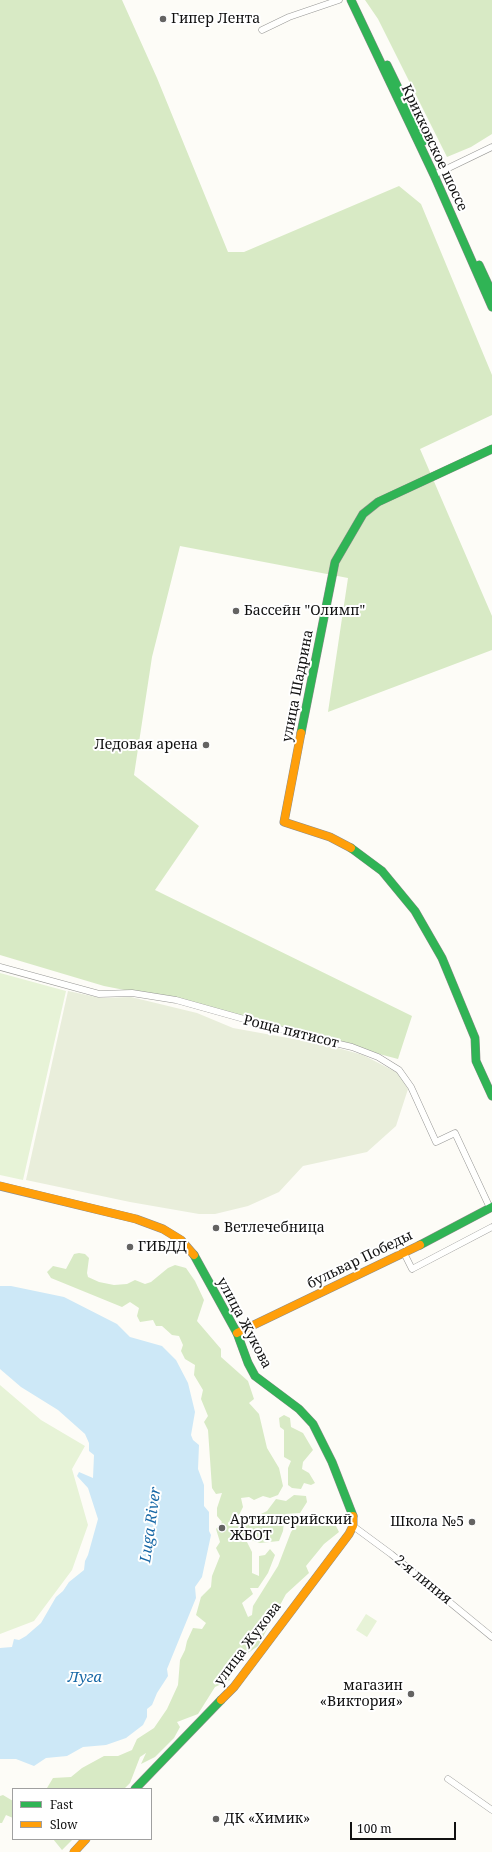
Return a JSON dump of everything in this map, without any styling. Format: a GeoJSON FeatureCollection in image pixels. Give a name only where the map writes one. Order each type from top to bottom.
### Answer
{"type":"FeatureCollection","features":[{"type":"Feature","properties":{"kind":"street"},"geometry":{"type":"LineString","coordinates":[[262,30],[289,17],[339,0]]}},
{"type":"Feature","properties":{"kind":"street","name":"Крикковское шоссе"},"geometry":{"type":"LineString","coordinates":[[351,0],[436,174],[492,307]]}},
{"type":"Feature","properties":{"kind":"street"},"geometry":{"type":"LineString","coordinates":[[356,0],[492,293]]}},
{"type":"Feature","properties":{"kind":"street"},"geometry":{"type":"LineString","coordinates":[[436,174],[492,147]]}},
{"type":"Feature","properties":{"kind":"street","name":"улица Шадрина"},"geometry":{"type":"LineString","coordinates":[[492,449],[378,502],[363,514],[352,531],[335,562],[284,822],[330,837],[352,849],[382,871],[415,910],[442,958],[463,1006],[475,1038],[476,1061],[492,1096]]}},
{"type":"Feature","properties":{"kind":"street","name":"Роща пятисот"},"geometry":{"type":"LineString","coordinates":[[0,967],[99,994],[132,993],[176,1000],[300,1035],[352,1047],[378,1057],[399,1070],[411,1087],[436,1142],[454,1133],[491,1208]]}},
{"type":"Feature","properties":{"kind":"street","name":"улица Жукова"},"geometry":{"type":"LineString","coordinates":[[0,1186],[105,1210],[163,1229],[181,1240],[193,1254],[237,1333],[248,1363],[255,1376],[299,1409],[313,1424],[353,1514],[353,1526],[343,1543],[234,1686],[136,1788]]}},
{"type":"Feature","properties":{"kind":"street","name":"бульвар Победы"},"geometry":{"type":"LineString","coordinates":[[237,1333],[404,1253],[491,1208]]}},
{"type":"Feature","properties":{"kind":"street"},"geometry":{"type":"LineString","coordinates":[[404,1253],[412,1269],[492,1227]]}},
{"type":"Feature","properties":{"kind":"street","name":"2-я линия"},"geometry":{"type":"LineString","coordinates":[[353,1526],[391,1554],[492,1637]]}},
{"type":"Feature","properties":{"kind":"street"},"geometry":{"type":"LineString","coordinates":[[448,1779],[492,1810]]}},
{"type":"Feature","properties":{"kind":"street"},"geometry":{"type":"LineString","coordinates":[[74,1852],[85,1840]]}},
{"type":"Feature","properties":{"kind":"green space"},"geometry":{"type":"Polygon","coordinates":[[[0,0],[122,0],[157,78],[228,252],[244,252],[399,186],[421,204],[492,375],[492,415],[420,449],[492,616],[492,650],[328,712],[348,578],[180,546],[152,657],[134,775],[199,826],[155,890],[412,1016],[398,1059],[176,1000],[104,986],[0,955],[0,0]]]}},
{"type":"Feature","properties":{"kind":"green space"},"geometry":{"type":"Polygon","coordinates":[[[365,0],[492,0],[492,134],[471,147],[447,157],[378,19],[365,0]]]}},
{"type":"Feature","properties":{"kind":"green space"},"geometry":{"type":"Polygon","coordinates":[[[0,973],[66,991],[23,1180],[0,1175],[0,973]]]}},
{"type":"Feature","properties":{"kind":"green space"},"geometry":{"type":"Polygon","coordinates":[[[68,991],[101,998],[131,997],[197,1013],[233,1028],[327,1045],[363,1055],[398,1073],[408,1089],[396,1126],[367,1152],[303,1166],[279,1192],[248,1206],[215,1214],[199,1214],[130,1202],[26,1180],[68,991]]]}},
{"type":"Feature","properties":{"kind":"green space"},"geometry":{"type":"Polygon","coordinates":[[[74,1254],[85,1254],[89,1258],[87,1273],[88,1277],[99,1282],[114,1285],[127,1284],[135,1280],[145,1284],[151,1282],[168,1268],[175,1265],[186,1268],[195,1281],[204,1300],[197,1321],[221,1349],[221,1357],[248,1381],[254,1399],[249,1403],[259,1414],[267,1448],[279,1468],[283,1486],[278,1495],[270,1498],[263,1496],[254,1500],[249,1497],[241,1498],[243,1507],[239,1515],[243,1523],[267,1511],[276,1499],[286,1501],[294,1495],[306,1496],[307,1502],[300,1513],[285,1514],[283,1531],[279,1541],[260,1543],[245,1538],[252,1552],[252,1573],[259,1576],[259,1556],[265,1555],[270,1549],[275,1555],[268,1573],[258,1588],[250,1588],[253,1594],[242,1603],[248,1617],[252,1615],[253,1606],[278,1566],[291,1532],[297,1524],[334,1522],[339,1532],[324,1544],[306,1566],[309,1573],[286,1594],[258,1646],[248,1653],[243,1652],[227,1668],[230,1680],[215,1687],[198,1714],[177,1722],[180,1727],[174,1738],[155,1757],[141,1764],[146,1753],[140,1757],[130,1783],[125,1788],[47,1788],[53,1778],[71,1777],[82,1768],[104,1756],[118,1756],[132,1750],[137,1739],[154,1728],[167,1709],[178,1685],[180,1660],[185,1650],[187,1641],[193,1628],[202,1629],[206,1623],[196,1615],[201,1597],[211,1587],[212,1576],[220,1556],[216,1548],[220,1542],[216,1529],[222,1522],[217,1516],[217,1508],[222,1493],[216,1494],[212,1488],[208,1430],[204,1422],[208,1416],[201,1399],[203,1390],[194,1375],[195,1365],[185,1359],[181,1351],[183,1345],[179,1336],[172,1335],[162,1326],[156,1326],[153,1320],[140,1322],[137,1316],[139,1308],[130,1302],[122,1307],[51,1278],[47,1272],[53,1266],[66,1269],[74,1254]]]}},
{"type":"Feature","properties":{"kind":"green space"},"geometry":{"type":"Polygon","coordinates":[[[0,1385],[41,1420],[85,1446],[72,1469],[88,1525],[72,1570],[34,1621],[0,1634],[0,1385]]]}},
{"type":"Feature","properties":{"kind":"green space"},"geometry":{"type":"Polygon","coordinates":[[[284,1415],[290,1418],[291,1427],[303,1433],[313,1450],[303,1462],[302,1469],[309,1473],[315,1483],[311,1485],[304,1483],[301,1489],[292,1488],[288,1485],[288,1468],[291,1461],[284,1457],[284,1430],[280,1427],[279,1418],[284,1415]]]}},
{"type":"Feature","properties":{"kind":"green space"},"geometry":{"type":"Polygon","coordinates":[[[366,1614],[377,1621],[367,1637],[356,1630],[366,1614]]]}},
{"type":"Feature","properties":{"kind":"green space"},"geometry":{"type":"Polygon","coordinates":[[[3,1795],[12,1800],[12,1818],[6,1815],[2,1823],[0,1823],[0,1796],[3,1795]]]}},
{"type":"Feature","properties":{"kind":"green space"},"geometry":{"type":"Polygon","coordinates":[[[54,1840],[72,1840],[62,1850],[54,1840]]]}},
{"type":"Feature","properties":{"kind":"water","name":"Луга"},"geometry":{"type":"Polygon","coordinates":[[[0,1286],[11,1286],[64,1297],[117,1324],[130,1337],[162,1346],[176,1360],[188,1383],[195,1412],[191,1435],[193,1440],[199,1445],[198,1469],[204,1485],[204,1506],[209,1512],[209,1531],[211,1535],[202,1577],[195,1587],[196,1598],[167,1669],[168,1676],[157,1693],[152,1705],[147,1709],[147,1717],[143,1725],[126,1738],[106,1745],[83,1747],[67,1756],[46,1758],[34,1766],[16,1759],[0,1759],[0,1648],[12,1647],[14,1639],[19,1640],[26,1636],[41,1623],[56,1597],[63,1591],[69,1582],[84,1570],[85,1561],[98,1519],[88,1488],[77,1476],[79,1472],[93,1478],[94,1455],[89,1451],[89,1443],[85,1434],[58,1410],[21,1387],[0,1369],[0,1286]]]}},
{"type":"Feature","properties":{"kind":"traffic: fast"},"geometry":{"type":"LineString","coordinates":[[351,0],[434,175],[492,307]]}},
{"type":"Feature","properties":{"kind":"traffic: fast"},"geometry":{"type":"LineString","coordinates":[[387,65],[424,141]]}},
{"type":"Feature","properties":{"kind":"traffic: fast"},"geometry":{"type":"LineString","coordinates":[[479,265],[492,293]]}},
{"type":"Feature","properties":{"kind":"traffic: fast"},"geometry":{"type":"LineString","coordinates":[[301,733],[335,562],[363,514],[378,502],[492,449]]}},
{"type":"Feature","properties":{"kind":"traffic: fast"},"geometry":{"type":"LineString","coordinates":[[351,848],[382,871],[415,911],[442,958],[475,1038],[476,1061],[492,1096]]}},
{"type":"Feature","properties":{"kind":"traffic: fast"},"geometry":{"type":"LineString","coordinates":[[420,1245],[492,1207]]}},
{"type":"Feature","properties":{"kind":"traffic: fast"},"geometry":{"type":"LineString","coordinates":[[194,1255],[237,1333],[248,1363],[255,1376],[299,1409],[313,1424],[332,1462],[353,1516]]}},
{"type":"Feature","properties":{"kind":"traffic: fast"},"geometry":{"type":"LineString","coordinates":[[136,1788],[221,1700]]}},
{"type":"Feature","properties":{"kind":"traffic: slow"},"geometry":{"type":"LineString","coordinates":[[301,733],[284,822],[330,837],[351,848]]}},
{"type":"Feature","properties":{"kind":"traffic: slow"},"geometry":{"type":"LineString","coordinates":[[0,1186],[136,1219],[163,1229],[181,1240],[194,1255]]}},
{"type":"Feature","properties":{"kind":"traffic: slow"},"geometry":{"type":"LineString","coordinates":[[237,1333],[420,1245]]}},
{"type":"Feature","properties":{"kind":"traffic: slow"},"geometry":{"type":"LineString","coordinates":[[221,1700],[234,1687],[349,1534],[353,1526],[353,1516]]}},
{"type":"Feature","properties":{"kind":"traffic: slow"},"geometry":{"type":"LineString","coordinates":[[74,1852],[85,1840]]}},
{"type":"Feature","properties":{"kind":"place","name":"Гипер Лента"},"geometry":{"type":"Point","coordinates":[163,19]}},
{"type":"Feature","properties":{"kind":"place","name":"Бассейн \"Олимп\""},"geometry":{"type":"Point","coordinates":[236,611]}},
{"type":"Feature","properties":{"kind":"place","name":"Ледовая арена"},"geometry":{"type":"Point","coordinates":[206,745]}},
{"type":"Feature","properties":{"kind":"place","name":"Ветлечебница"},"geometry":{"type":"Point","coordinates":[216,1228]}},
{"type":"Feature","properties":{"kind":"place","name":"ГИБДД"},"geometry":{"type":"Point","coordinates":[130,1247]}},
{"type":"Feature","properties":{"kind":"place","name":"Школа №5"},"geometry":{"type":"Point","coordinates":[472,1522]}},
{"type":"Feature","properties":{"kind":"place","name":"Артиллерийский ЖБОТ"},"geometry":{"type":"Point","coordinates":[222,1528]}},
{"type":"Feature","properties":{"kind":"place","name":"магазин «Виктория»"},"geometry":{"type":"Point","coordinates":[411,1694]}},
{"type":"Feature","properties":{"kind":"place","name":"ДК «Химик»"},"geometry":{"type":"Point","coordinates":[216,1819]}},
{"type":"Feature","properties":{"kind":"water label","name":"Luga River"},"geometry":{"type":"Point","coordinates":[151,1525]}}]}
